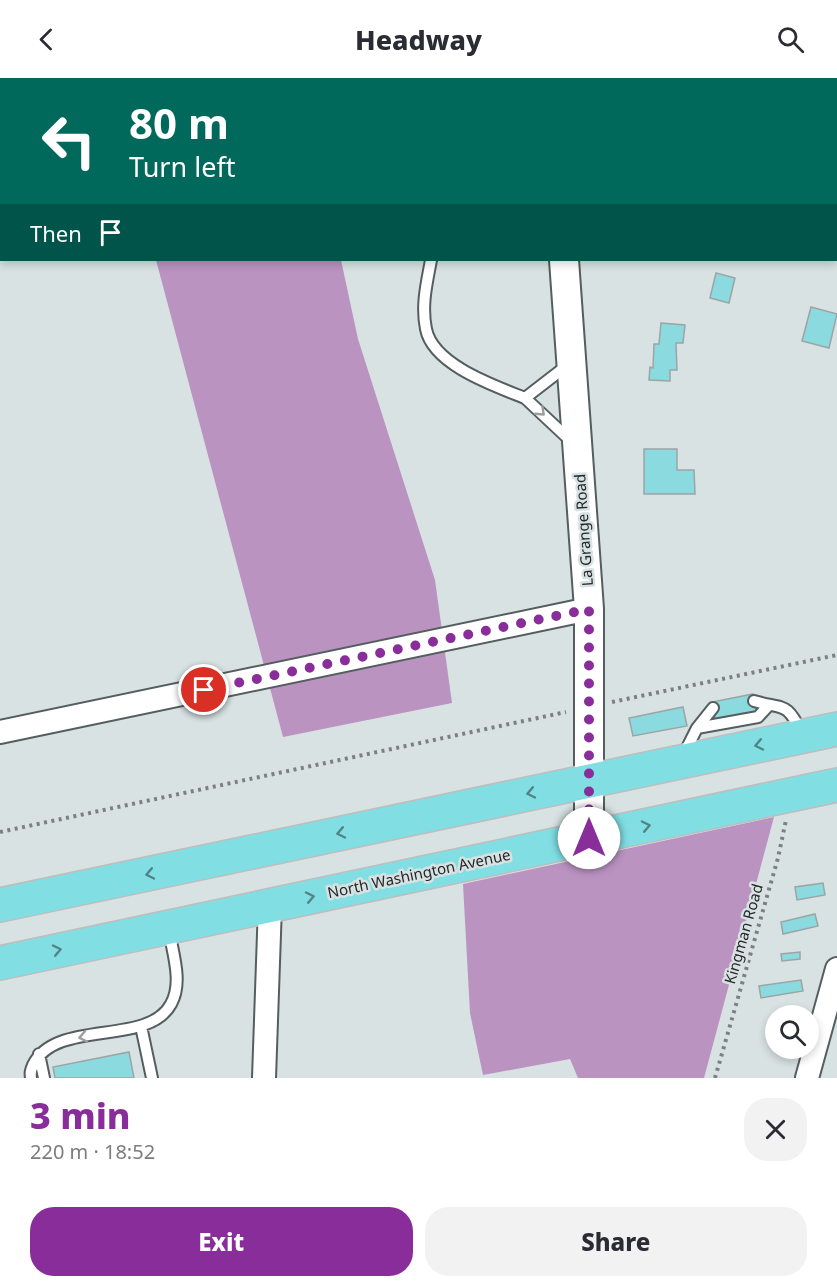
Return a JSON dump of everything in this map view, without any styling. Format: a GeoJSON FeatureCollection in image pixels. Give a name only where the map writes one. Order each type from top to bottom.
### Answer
{"type":"FeatureCollection","features":[{"type":"Feature","properties":{"kind":"main road"},"geometry":{"type":"LineString","coordinates":[[0,905],[837,729]]}},
{"type":"Feature","properties":{"kind":"main road","name":"North Washington Avenue"},"geometry":{"type":"LineString","coordinates":[[0,963],[837,785]]}},
{"type":"Feature","properties":{"kind":"street","name":"La Grange Road"},"geometry":{"type":"LineString","coordinates":[[564,261],[589,609],[589,838]]}},
{"type":"Feature","properties":{"kind":"street"},"geometry":{"type":"LineString","coordinates":[[0,732],[589,609]]}},
{"type":"Feature","properties":{"kind":"street"},"geometry":{"type":"LineString","coordinates":[[264,1078],[270,905]]}},
{"type":"Feature","properties":{"kind":"street"},"geometry":{"type":"LineString","coordinates":[[807,1078],[828,1034],[837,969]]}},
{"type":"Feature","properties":{"kind":"lane"},"geometry":{"type":"LineString","coordinates":[[431,261],[424,297],[426,330],[438,351],[458,366],[525,398],[578,447]]}},
{"type":"Feature","properties":{"kind":"lane"},"geometry":{"type":"LineString","coordinates":[[525,398],[572,362]]}},
{"type":"Feature","properties":{"kind":"lane"},"geometry":{"type":"LineString","coordinates":[[754,701],[782,706],[792,713],[804,736]]}},
{"type":"Feature","properties":{"kind":"lane"},"geometry":{"type":"LineString","coordinates":[[698,728],[758,717],[769,705]]}},
{"type":"Feature","properties":{"kind":"lane"},"geometry":{"type":"LineString","coordinates":[[679,762],[698,728],[713,708]]}},
{"type":"Feature","properties":{"kind":"lane"},"geometry":{"type":"LineString","coordinates":[[31,1078],[30,1073],[39,1053],[58,1042],[141,1026],[165,1013],[172,1004],[177,978],[168,927]]}},
{"type":"Feature","properties":{"kind":"lane"},"geometry":{"type":"LineString","coordinates":[[141,1026],[152,1078]]}},
{"type":"Feature","properties":{"kind":"lane"},"geometry":{"type":"LineString","coordinates":[[39,1053],[44,1078]]}},
{"type":"Feature","properties":{"kind":"path"},"geometry":{"type":"LineString","coordinates":[[0,832],[837,655]]}},
{"type":"Feature","properties":{"kind":"path","name":"Kingman Road"},"geometry":{"type":"LineString","coordinates":[[715,1078],[778,858],[790,796]]}},
{"type":"Feature","properties":{"kind":"shaded area"},"geometry":{"type":"Polygon","coordinates":[[[156,261],[341,261],[358,339],[435,580],[452,703],[283,737],[156,261]]]}},
{"type":"Feature","properties":{"kind":"shaded area"},"geometry":{"type":"Polygon","coordinates":[[[774,817],[704,1078],[578,1078],[570,1059],[483,1075],[470,1013],[463,884],[774,817]]]}},
{"type":"Feature","properties":{"kind":"building"},"geometry":{"type":"Polygon","coordinates":[[[716,273],[735,278],[729,303],[710,298],[716,273]]]}},
{"type":"Feature","properties":{"kind":"building"},"geometry":{"type":"Polygon","coordinates":[[[811,307],[837,314],[829,348],[802,341],[811,307]]]}},
{"type":"Feature","properties":{"kind":"building"},"geometry":{"type":"Polygon","coordinates":[[[661,323],[685,325],[683,343],[676,343],[677,370],[670,370],[670,381],[649,380],[650,367],[653,368],[654,344],[659,344],[661,323]]]}},
{"type":"Feature","properties":{"kind":"building"},"geometry":{"type":"Polygon","coordinates":[[[644,449],[677,449],[677,470],[694,470],[695,494],[644,494],[644,449]]]}},
{"type":"Feature","properties":{"kind":"building"},"geometry":{"type":"Polygon","coordinates":[[[753,694],[757,714],[716,722],[712,702],[753,694]]]}},
{"type":"Feature","properties":{"kind":"building"},"geometry":{"type":"Polygon","coordinates":[[[683,707],[687,726],[633,736],[629,718],[683,707]]]}},
{"type":"Feature","properties":{"kind":"building"},"geometry":{"type":"Polygon","coordinates":[[[823,883],[825,895],[797,900],[795,887],[823,883]]]}},
{"type":"Feature","properties":{"kind":"building"},"geometry":{"type":"Polygon","coordinates":[[[815,914],[818,926],[783,934],[781,922],[815,914]]]}},
{"type":"Feature","properties":{"kind":"building"},"geometry":{"type":"Polygon","coordinates":[[[800,952],[800,959],[782,961],[781,954],[800,952]]]}},
{"type":"Feature","properties":{"kind":"building"},"geometry":{"type":"Polygon","coordinates":[[[801,980],[803,991],[761,998],[759,986],[801,980]]]}},
{"type":"Feature","properties":{"kind":"building"},"geometry":{"type":"Polygon","coordinates":[[[129,1052],[134,1078],[55,1078],[53,1067],[129,1052]]]}},
{"type":"Feature","properties":{"kind":"route"},"geometry":{"type":"LineString","coordinates":[[204,690],[589,609],[589,838]]}}]}
